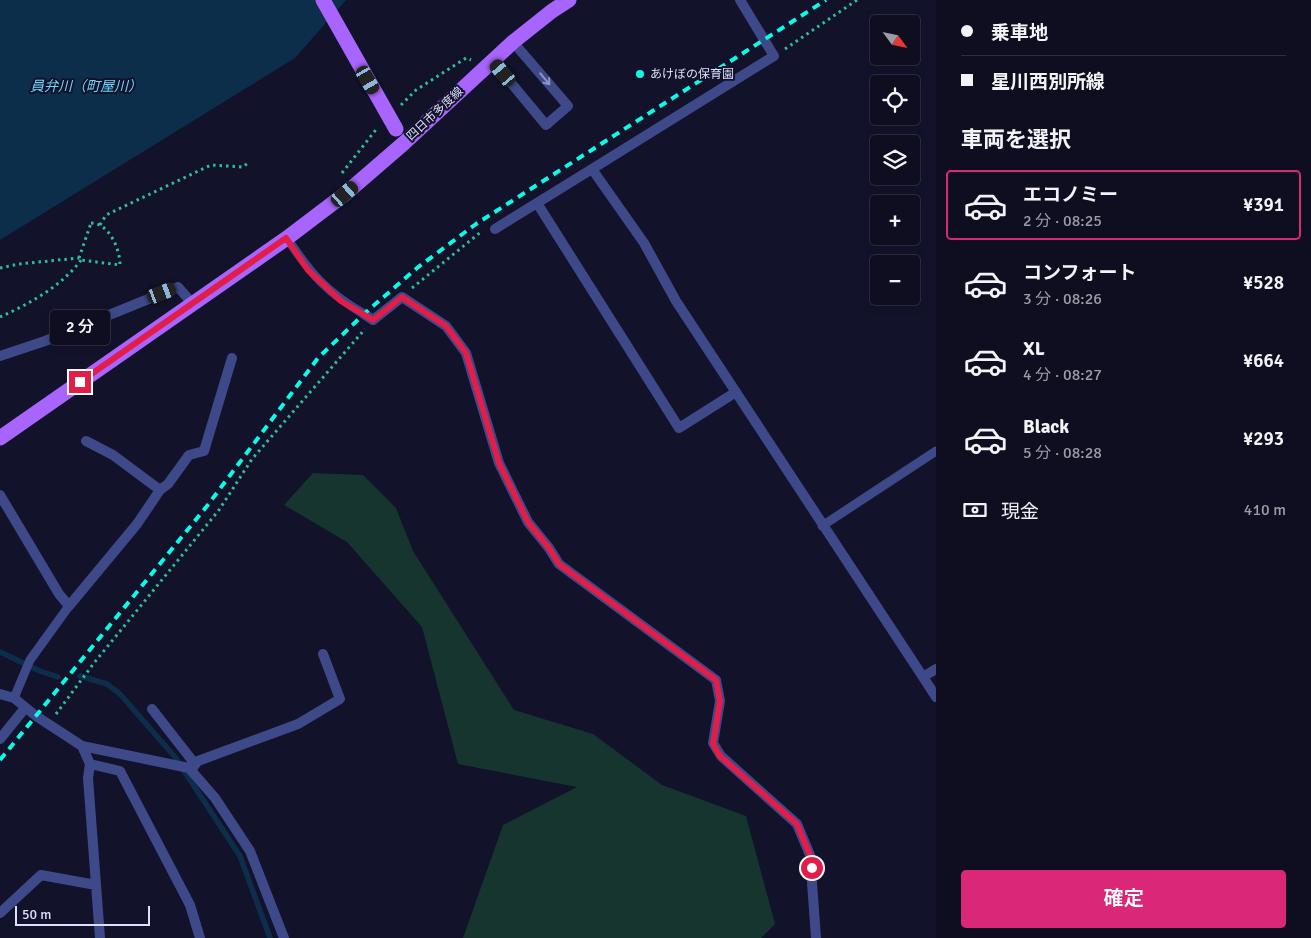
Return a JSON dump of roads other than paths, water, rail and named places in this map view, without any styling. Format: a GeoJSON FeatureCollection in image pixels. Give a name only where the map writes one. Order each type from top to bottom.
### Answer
{"type":"FeatureCollection","features":[{"type":"Feature","properties":{"kind":"main road","name":"四日市多度線"},"geometry":{"type":"LineString","coordinates":[[323,0],[404,143],[492,60],[552,11],[569,0]]}},
{"type":"Feature","properties":{"kind":"main road"},"geometry":{"type":"LineString","coordinates":[[0,438],[286,238],[345,194],[404,143]]}},
{"type":"Feature","properties":{"kind":"street"},"geometry":{"type":"LineString","coordinates":[[495,229],[774,56],[740,0]]}},
{"type":"Feature","properties":{"kind":"street"},"geometry":{"type":"LineString","coordinates":[[492,60],[546,125],[568,106],[513,42]]}},
{"type":"Feature","properties":{"kind":"street"},"geometry":{"type":"LineString","coordinates":[[592,169],[644,243],[676,301],[936,697]]}},
{"type":"Feature","properties":{"kind":"street"},"geometry":{"type":"LineString","coordinates":[[537,203],[679,428],[736,392]]}},
{"type":"Feature","properties":{"kind":"street"},"geometry":{"type":"LineString","coordinates":[[0,356],[45,341],[178,287],[192,303]]}},
{"type":"Feature","properties":{"kind":"street"},"geometry":{"type":"LineString","coordinates":[[364,314],[373,320],[402,297],[446,326],[466,353],[499,463],[528,522],[559,564],[716,680],[720,701],[713,744],[720,756],[797,824],[810,855],[816,938]]}},
{"type":"Feature","properties":{"kind":"street"},"geometry":{"type":"LineString","coordinates":[[0,495],[59,594],[69,606],[137,524],[160,490],[168,484],[189,455],[204,451],[232,358]]}},
{"type":"Feature","properties":{"kind":"street"},"geometry":{"type":"LineString","coordinates":[[86,441],[113,455],[160,490]]}},
{"type":"Feature","properties":{"kind":"street"},"geometry":{"type":"LineString","coordinates":[[0,694],[14,698],[25,708],[82,746],[192,767],[198,762],[298,724],[340,699],[323,654]]}},
{"type":"Feature","properties":{"kind":"street"},"geometry":{"type":"LineString","coordinates":[[923,677],[936,669]]}},
{"type":"Feature","properties":{"kind":"street"},"geometry":{"type":"LineString","coordinates":[[0,739],[25,708]]}},
{"type":"Feature","properties":{"kind":"street"},"geometry":{"type":"LineString","coordinates":[[152,710],[216,798],[250,851],[284,938]]}},
{"type":"Feature","properties":{"kind":"street"},"geometry":{"type":"LineString","coordinates":[[82,746],[90,764],[88,778],[100,938]]}},
{"type":"Feature","properties":{"kind":"street"},"geometry":{"type":"LineString","coordinates":[[90,764],[120,771],[190,905],[200,938]]}},
{"type":"Feature","properties":{"kind":"street"},"geometry":{"type":"LineString","coordinates":[[0,913],[41,875],[96,885]]}},
{"type":"Feature","properties":{"kind":"lane"},"geometry":{"type":"LineString","coordinates":[[286,238],[308,270],[341,301],[364,314]]}},
{"type":"Feature","properties":{"kind":"lane"},"geometry":{"type":"LineString","coordinates":[[822,526],[936,452]]}},
{"type":"Feature","properties":{"kind":"lane"},"geometry":{"type":"LineString","coordinates":[[14,698],[22,674],[30,660],[69,606]]}},
{"type":"Feature","properties":{"kind":"water","name":"員弁川（町屋川）"},"geometry":{"type":"Polygon","coordinates":[[[0,0],[346,0],[295,58],[0,240],[0,0]]]}},
{"type":"Feature","properties":{"kind":"waterway"},"geometry":{"type":"LineString","coordinates":[[0,652],[40,671],[58,677]]}},
{"type":"Feature","properties":{"kind":"waterway"},"geometry":{"type":"LineString","coordinates":[[80,676],[107,684],[120,694],[175,757],[240,856],[270,938]]}},
{"type":"Feature","properties":{"kind":"railway"},"geometry":{"type":"LineString","coordinates":[[0,760],[207,506],[318,358],[364,314],[417,268],[476,224],[826,0]]}},
{"type":"Feature","properties":{"kind":"place","name":"あけぼの保育園"},"geometry":{"type":"Point","coordinates":[640,74]}}]}
